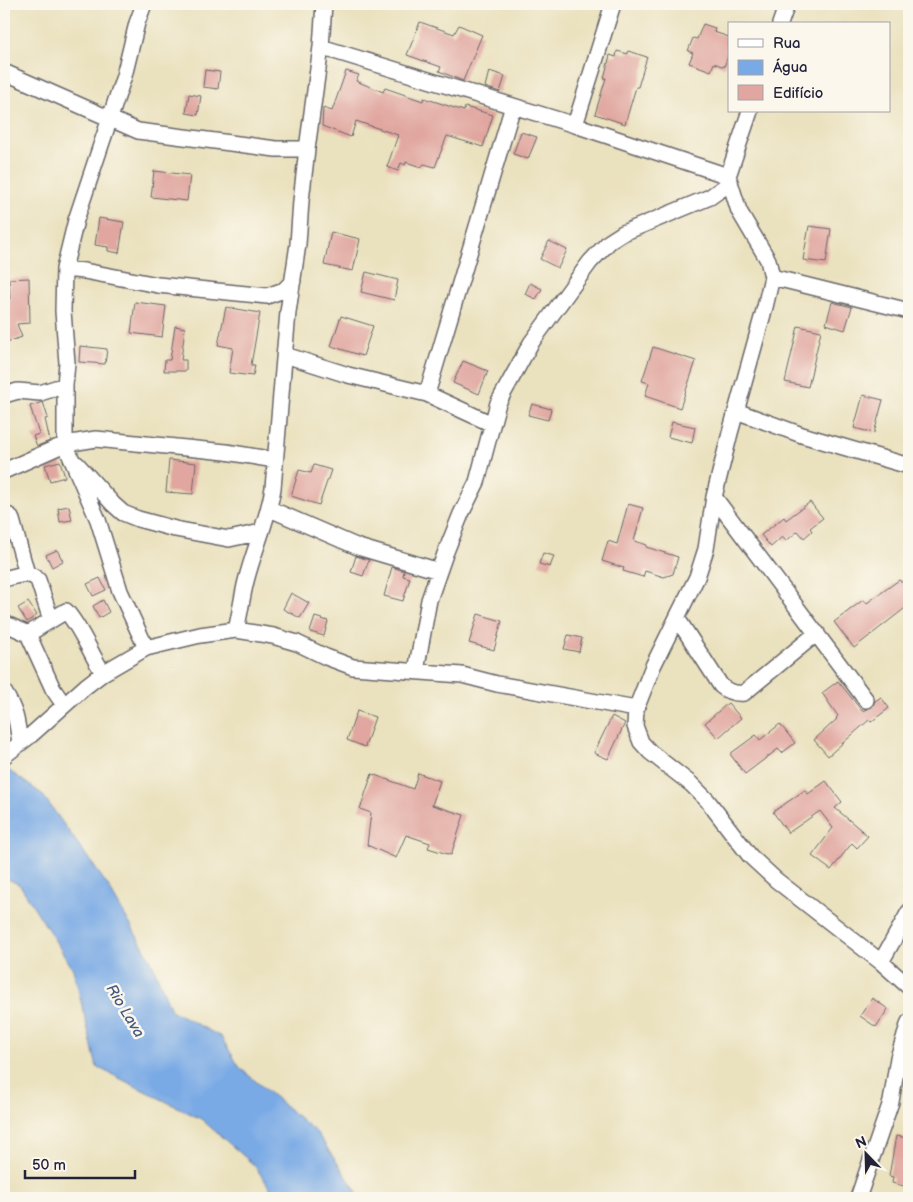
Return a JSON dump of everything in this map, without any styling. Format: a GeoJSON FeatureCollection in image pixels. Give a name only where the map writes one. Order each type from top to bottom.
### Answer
{"type":"FeatureCollection","features":[{"type":"Feature","properties":{"kind":"street"},"geometry":{"type":"LineString","coordinates":[[144,4],[137,23],[124,76],[76,220],[64,268],[63,311],[67,363],[65,444],[98,520],[120,591],[146,648]]}},
{"type":"Feature","properties":{"kind":"street"},"geometry":{"type":"LineString","coordinates":[[236,630],[245,582],[270,509],[286,355],[288,312],[321,47],[324,4]]}},
{"type":"Feature","properties":{"kind":"street"},"geometry":{"type":"LineString","coordinates":[[576,125],[612,4]]}},
{"type":"Feature","properties":{"kind":"street"},"geometry":{"type":"LineString","coordinates":[[781,22],[787,4]]}},
{"type":"Feature","properties":{"kind":"street"},"geometry":{"type":"LineString","coordinates":[[321,47],[576,125],[729,180]]}},
{"type":"Feature","properties":{"kind":"street"},"geometry":{"type":"LineString","coordinates":[[4,72],[138,131],[276,149],[307,149]]}},
{"type":"Feature","properties":{"kind":"street"},"geometry":{"type":"LineString","coordinates":[[427,394],[514,106]]}},
{"type":"Feature","properties":{"kind":"street"},"geometry":{"type":"LineString","coordinates":[[416,671],[429,600],[439,571],[461,514],[477,482],[498,403],[531,343],[590,262],[609,242],[623,233],[710,197],[729,180],[750,112]]}},
{"type":"Feature","properties":{"kind":"street"},"geometry":{"type":"LineString","coordinates":[[729,180],[739,211],[768,260],[772,277],[714,497],[706,549],[697,577],[653,666],[636,709],[635,726],[641,742],[650,752],[708,800],[750,856],[909,987]]}},
{"type":"Feature","properties":{"kind":"street"},"geometry":{"type":"LineString","coordinates":[[64,268],[84,270],[158,285],[267,296],[284,290],[293,281]]}},
{"type":"Feature","properties":{"kind":"street"},"geometry":{"type":"LineString","coordinates":[[772,277],[909,311]]}},
{"type":"Feature","properties":{"kind":"street"},"geometry":{"type":"LineString","coordinates":[[286,355],[348,375],[427,394],[492,424]]}},
{"type":"Feature","properties":{"kind":"street"},"geometry":{"type":"LineString","coordinates":[[4,395],[18,391],[40,393],[65,385]]}},
{"type":"Feature","properties":{"kind":"street"},"geometry":{"type":"LineString","coordinates":[[736,411],[802,434],[909,466]]}},
{"type":"Feature","properties":{"kind":"street"},"geometry":{"type":"LineString","coordinates":[[4,471],[65,444],[96,438],[173,448],[226,452],[275,460]]}},
{"type":"Feature","properties":{"kind":"street"},"geometry":{"type":"LineString","coordinates":[[72,460],[80,466],[123,513],[138,519],[175,529],[229,539],[261,532]]}},
{"type":"Feature","properties":{"kind":"street"},"geometry":{"type":"LineString","coordinates":[[714,497],[866,700]]}},
{"type":"Feature","properties":{"kind":"street"},"geometry":{"type":"LineString","coordinates":[[270,509],[358,547],[439,571]]}},
{"type":"Feature","properties":{"kind":"street"},"geometry":{"type":"LineString","coordinates":[[4,514],[10,516],[12,520],[27,574]]}},
{"type":"Feature","properties":{"kind":"street"},"geometry":{"type":"LineString","coordinates":[[4,579],[31,574],[38,580],[51,620]]}},
{"type":"Feature","properties":{"kind":"street"},"geometry":{"type":"LineString","coordinates":[[28,634],[63,612],[66,612],[79,630],[103,673]]}},
{"type":"Feature","properties":{"kind":"street"},"geometry":{"type":"LineString","coordinates":[[677,618],[721,686],[727,692],[735,694],[744,693],[817,633]]}},
{"type":"Feature","properties":{"kind":"street"},"geometry":{"type":"LineString","coordinates":[[4,623],[28,634],[53,689],[64,705]]}},
{"type":"Feature","properties":{"kind":"street"},"geometry":{"type":"LineString","coordinates":[[4,756],[103,673],[146,648],[200,635],[236,630],[273,636],[297,643],[352,668],[462,675],[497,684],[636,709]]}},
{"type":"Feature","properties":{"kind":"street"},"geometry":{"type":"LineString","coordinates":[[4,692],[13,706],[20,743]]}},
{"type":"Feature","properties":{"kind":"street"},"geometry":{"type":"LineString","coordinates":[[881,962],[909,912]]}},
{"type":"Feature","properties":{"kind":"street"},"geometry":{"type":"LineString","coordinates":[[858,1198],[891,1102],[898,1058],[909,1022]]}},
{"type":"Feature","properties":{"kind":"water","name":"Rio Lava"},"geometry":{"type":"Polygon","coordinates":[[[4,767],[42,794],[106,883],[151,960],[171,1010],[221,1037],[240,1068],[317,1133],[361,1198],[277,1198],[254,1165],[201,1119],[97,1067],[73,969],[20,885],[4,877],[4,767]]]}},
{"type":"Feature","properties":{"kind":"building"},"geometry":{"type":"Polygon","coordinates":[[[420,22],[454,34],[459,25],[482,35],[463,81],[439,71],[441,67],[407,55],[420,22]]]}},
{"type":"Feature","properties":{"kind":"building"},"geometry":{"type":"Polygon","coordinates":[[[703,24],[715,28],[714,32],[728,37],[728,56],[724,67],[714,63],[711,71],[689,63],[693,53],[688,51],[693,38],[697,39],[703,24]]]}},
{"type":"Feature","properties":{"kind":"building"},"geometry":{"type":"Polygon","coordinates":[[[617,51],[628,54],[628,51],[647,57],[625,124],[595,114],[606,78],[604,78],[610,55],[616,57],[617,51]]]}},
{"type":"Feature","properties":{"kind":"building"},"geometry":{"type":"Polygon","coordinates":[[[205,70],[220,72],[218,89],[203,87],[205,70]]]}},
{"type":"Feature","properties":{"kind":"building"},"geometry":{"type":"Polygon","coordinates":[[[346,71],[359,75],[356,81],[383,92],[385,88],[423,101],[424,98],[464,111],[465,107],[493,115],[483,147],[447,136],[435,167],[424,164],[421,167],[406,162],[405,165],[401,163],[398,171],[387,167],[398,135],[356,121],[351,137],[322,126],[323,108],[332,111],[346,71]]]}},
{"type":"Feature","properties":{"kind":"building"},"geometry":{"type":"Polygon","coordinates":[[[489,71],[505,76],[500,92],[485,87],[489,71]]]}},
{"type":"Feature","properties":{"kind":"building"},"geometry":{"type":"Polygon","coordinates":[[[189,94],[201,96],[198,115],[186,113],[189,94]]]}},
{"type":"Feature","properties":{"kind":"building"},"geometry":{"type":"Polygon","coordinates":[[[521,132],[537,137],[528,159],[513,154],[521,132]]]}},
{"type":"Feature","properties":{"kind":"building"},"geometry":{"type":"Polygon","coordinates":[[[154,171],[190,175],[187,201],[151,197],[154,171]]]}},
{"type":"Feature","properties":{"kind":"building"},"geometry":{"type":"Polygon","coordinates":[[[99,218],[124,222],[119,253],[108,251],[108,247],[95,245],[99,218]]]}},
{"type":"Feature","properties":{"kind":"building"},"geometry":{"type":"Polygon","coordinates":[[[809,226],[831,229],[826,263],[803,260],[809,226]]]}},
{"type":"Feature","properties":{"kind":"building"},"geometry":{"type":"Polygon","coordinates":[[[331,232],[360,239],[353,271],[324,265],[331,232]]]}},
{"type":"Feature","properties":{"kind":"building"},"geometry":{"type":"Polygon","coordinates":[[[549,241],[567,250],[558,268],[540,259],[549,241]]]}},
{"type":"Feature","properties":{"kind":"building"},"geometry":{"type":"Polygon","coordinates":[[[366,272],[398,280],[394,300],[361,292],[366,272]]]}},
{"type":"Feature","properties":{"kind":"building"},"geometry":{"type":"Polygon","coordinates":[[[29,278],[30,323],[17,324],[22,337],[4,343],[4,300],[10,299],[9,279],[29,278]]]}},
{"type":"Feature","properties":{"kind":"building"},"geometry":{"type":"Polygon","coordinates":[[[530,283],[542,289],[536,299],[525,294],[530,283]]]}},
{"type":"Feature","properties":{"kind":"building"},"geometry":{"type":"Polygon","coordinates":[[[135,302],[166,306],[162,337],[131,333],[135,302]]]}},
{"type":"Feature","properties":{"kind":"building"},"geometry":{"type":"Polygon","coordinates":[[[832,302],[852,307],[845,330],[826,324],[832,302]]]}},
{"type":"Feature","properties":{"kind":"building"},"geometry":{"type":"Polygon","coordinates":[[[226,307],[260,313],[251,365],[255,365],[253,376],[229,373],[233,348],[218,345],[226,307]]]}},
{"type":"Feature","properties":{"kind":"building"},"geometry":{"type":"Polygon","coordinates":[[[341,316],[373,326],[363,356],[331,346],[341,316]]]}},
{"type":"Feature","properties":{"kind":"building"},"geometry":{"type":"Polygon","coordinates":[[[175,326],[185,328],[181,360],[186,360],[186,371],[164,371],[165,360],[170,360],[175,326]]]}},
{"type":"Feature","properties":{"kind":"building"},"geometry":{"type":"Polygon","coordinates":[[[798,326],[821,331],[808,387],[785,382],[798,326]]]}},
{"type":"Feature","properties":{"kind":"building"},"geometry":{"type":"Polygon","coordinates":[[[80,346],[107,349],[105,364],[79,362],[80,346]]]}},
{"type":"Feature","properties":{"kind":"building"},"geometry":{"type":"Polygon","coordinates":[[[653,347],[696,361],[680,408],[645,396],[649,383],[642,381],[653,347]]]}},
{"type":"Feature","properties":{"kind":"building"},"geometry":{"type":"Polygon","coordinates":[[[463,361],[488,371],[479,394],[453,383],[463,361]]]}},
{"type":"Feature","properties":{"kind":"building"},"geometry":{"type":"Polygon","coordinates":[[[863,395],[883,400],[874,433],[854,428],[863,395]]]}},
{"type":"Feature","properties":{"kind":"building"},"geometry":{"type":"Polygon","coordinates":[[[43,402],[48,418],[45,419],[50,441],[37,446],[33,436],[39,434],[30,406],[43,402]]]}},
{"type":"Feature","properties":{"kind":"building"},"geometry":{"type":"Polygon","coordinates":[[[532,404],[551,409],[548,420],[528,415],[532,404]]]}},
{"type":"Feature","properties":{"kind":"building"},"geometry":{"type":"Polygon","coordinates":[[[672,422],[695,427],[692,443],[668,437],[672,422]]]}},
{"type":"Feature","properties":{"kind":"building"},"geometry":{"type":"Polygon","coordinates":[[[169,460],[196,463],[193,494],[166,492],[169,460]]]}},
{"type":"Feature","properties":{"kind":"building"},"geometry":{"type":"Polygon","coordinates":[[[60,461],[65,477],[50,481],[45,465],[60,461]]]}},
{"type":"Feature","properties":{"kind":"building"},"geometry":{"type":"Polygon","coordinates":[[[314,465],[331,470],[319,505],[291,496],[299,470],[311,473],[314,465]]]}},
{"type":"Feature","properties":{"kind":"building"},"geometry":{"type":"Polygon","coordinates":[[[810,502],[823,518],[810,528],[812,531],[804,538],[798,531],[786,541],[782,537],[771,547],[761,535],[784,517],[786,520],[810,502]]]}},
{"type":"Feature","properties":{"kind":"building"},"geometry":{"type":"Polygon","coordinates":[[[628,504],[643,508],[634,541],[647,545],[646,547],[678,557],[673,574],[664,577],[645,571],[643,577],[623,571],[624,568],[602,561],[608,541],[617,544],[628,504]]]}},
{"type":"Feature","properties":{"kind":"building"},"geometry":{"type":"Polygon","coordinates":[[[69,506],[72,520],[60,522],[58,508],[69,506]]]}},
{"type":"Feature","properties":{"kind":"building"},"geometry":{"type":"Polygon","coordinates":[[[57,550],[63,561],[52,567],[46,555],[57,550]]]}},
{"type":"Feature","properties":{"kind":"building"},"geometry":{"type":"Polygon","coordinates":[[[543,553],[554,556],[550,567],[539,564],[543,553]]]}},
{"type":"Feature","properties":{"kind":"building"},"geometry":{"type":"Polygon","coordinates":[[[356,556],[369,560],[363,576],[351,572],[356,556]]]}},
{"type":"Feature","properties":{"kind":"building"},"geometry":{"type":"Polygon","coordinates":[[[392,567],[404,571],[403,576],[410,578],[403,601],[384,596],[392,567]]]}},
{"type":"Feature","properties":{"kind":"building"},"geometry":{"type":"Polygon","coordinates":[[[909,577],[909,605],[854,648],[834,622],[863,600],[867,603],[899,580],[902,582],[909,577]]]}},
{"type":"Feature","properties":{"kind":"building"},"geometry":{"type":"Polygon","coordinates":[[[100,578],[106,590],[93,596],[87,584],[100,578]]]}},
{"type":"Feature","properties":{"kind":"building"},"geometry":{"type":"Polygon","coordinates":[[[291,593],[309,603],[300,618],[283,609],[291,593]]]}},
{"type":"Feature","properties":{"kind":"building"},"geometry":{"type":"Polygon","coordinates":[[[103,600],[109,612],[99,618],[93,606],[103,600]]]}},
{"type":"Feature","properties":{"kind":"building"},"geometry":{"type":"Polygon","coordinates":[[[28,602],[37,615],[27,622],[18,608],[28,602]]]}},
{"type":"Feature","properties":{"kind":"building"},"geometry":{"type":"Polygon","coordinates":[[[478,614],[502,621],[494,650],[469,643],[478,614]]]}},
{"type":"Feature","properties":{"kind":"building"},"geometry":{"type":"Polygon","coordinates":[[[315,617],[328,621],[324,636],[310,632],[315,617]]]}},
{"type":"Feature","properties":{"kind":"building"},"geometry":{"type":"Polygon","coordinates":[[[568,635],[582,638],[579,652],[564,649],[568,635]]]}},
{"type":"Feature","properties":{"kind":"building"},"geometry":{"type":"Polygon","coordinates":[[[838,681],[862,711],[872,707],[875,701],[881,697],[889,708],[871,722],[869,720],[828,756],[814,740],[837,719],[838,716],[822,693],[838,681]]]}},
{"type":"Feature","properties":{"kind":"building"},"geometry":{"type":"Polygon","coordinates":[[[728,703],[741,718],[718,738],[705,723],[728,703]]]}},
{"type":"Feature","properties":{"kind":"building"},"geometry":{"type":"Polygon","coordinates":[[[357,711],[375,717],[365,747],[347,740],[357,711]]]}},
{"type":"Feature","properties":{"kind":"building"},"geometry":{"type":"Polygon","coordinates":[[[612,716],[625,723],[608,759],[594,753],[612,716]]]}},
{"type":"Feature","properties":{"kind":"building"},"geometry":{"type":"Polygon","coordinates":[[[780,724],[795,743],[782,753],[778,749],[745,774],[730,754],[756,735],[760,740],[780,724]]]}},
{"type":"Feature","properties":{"kind":"building"},"geometry":{"type":"Polygon","coordinates":[[[418,773],[440,781],[432,805],[464,815],[451,855],[428,848],[430,843],[406,835],[396,858],[367,845],[371,813],[360,809],[372,774],[413,789],[418,773]]]}},
{"type":"Feature","properties":{"kind":"building"},"geometry":{"type":"Polygon","coordinates":[[[826,781],[842,802],[835,808],[868,836],[857,848],[852,843],[831,870],[812,856],[833,828],[820,811],[788,833],[773,812],[805,790],[808,794],[826,781]]]}},
{"type":"Feature","properties":{"kind":"building"},"geometry":{"type":"Polygon","coordinates":[[[872,998],[888,1009],[876,1027],[860,1016],[872,998]]]}},
{"type":"Feature","properties":{"kind":"building"},"geometry":{"type":"Polygon","coordinates":[[[896,1136],[909,1138],[908,1187],[892,1183],[893,1177],[889,1176],[896,1136]]]}}]}
